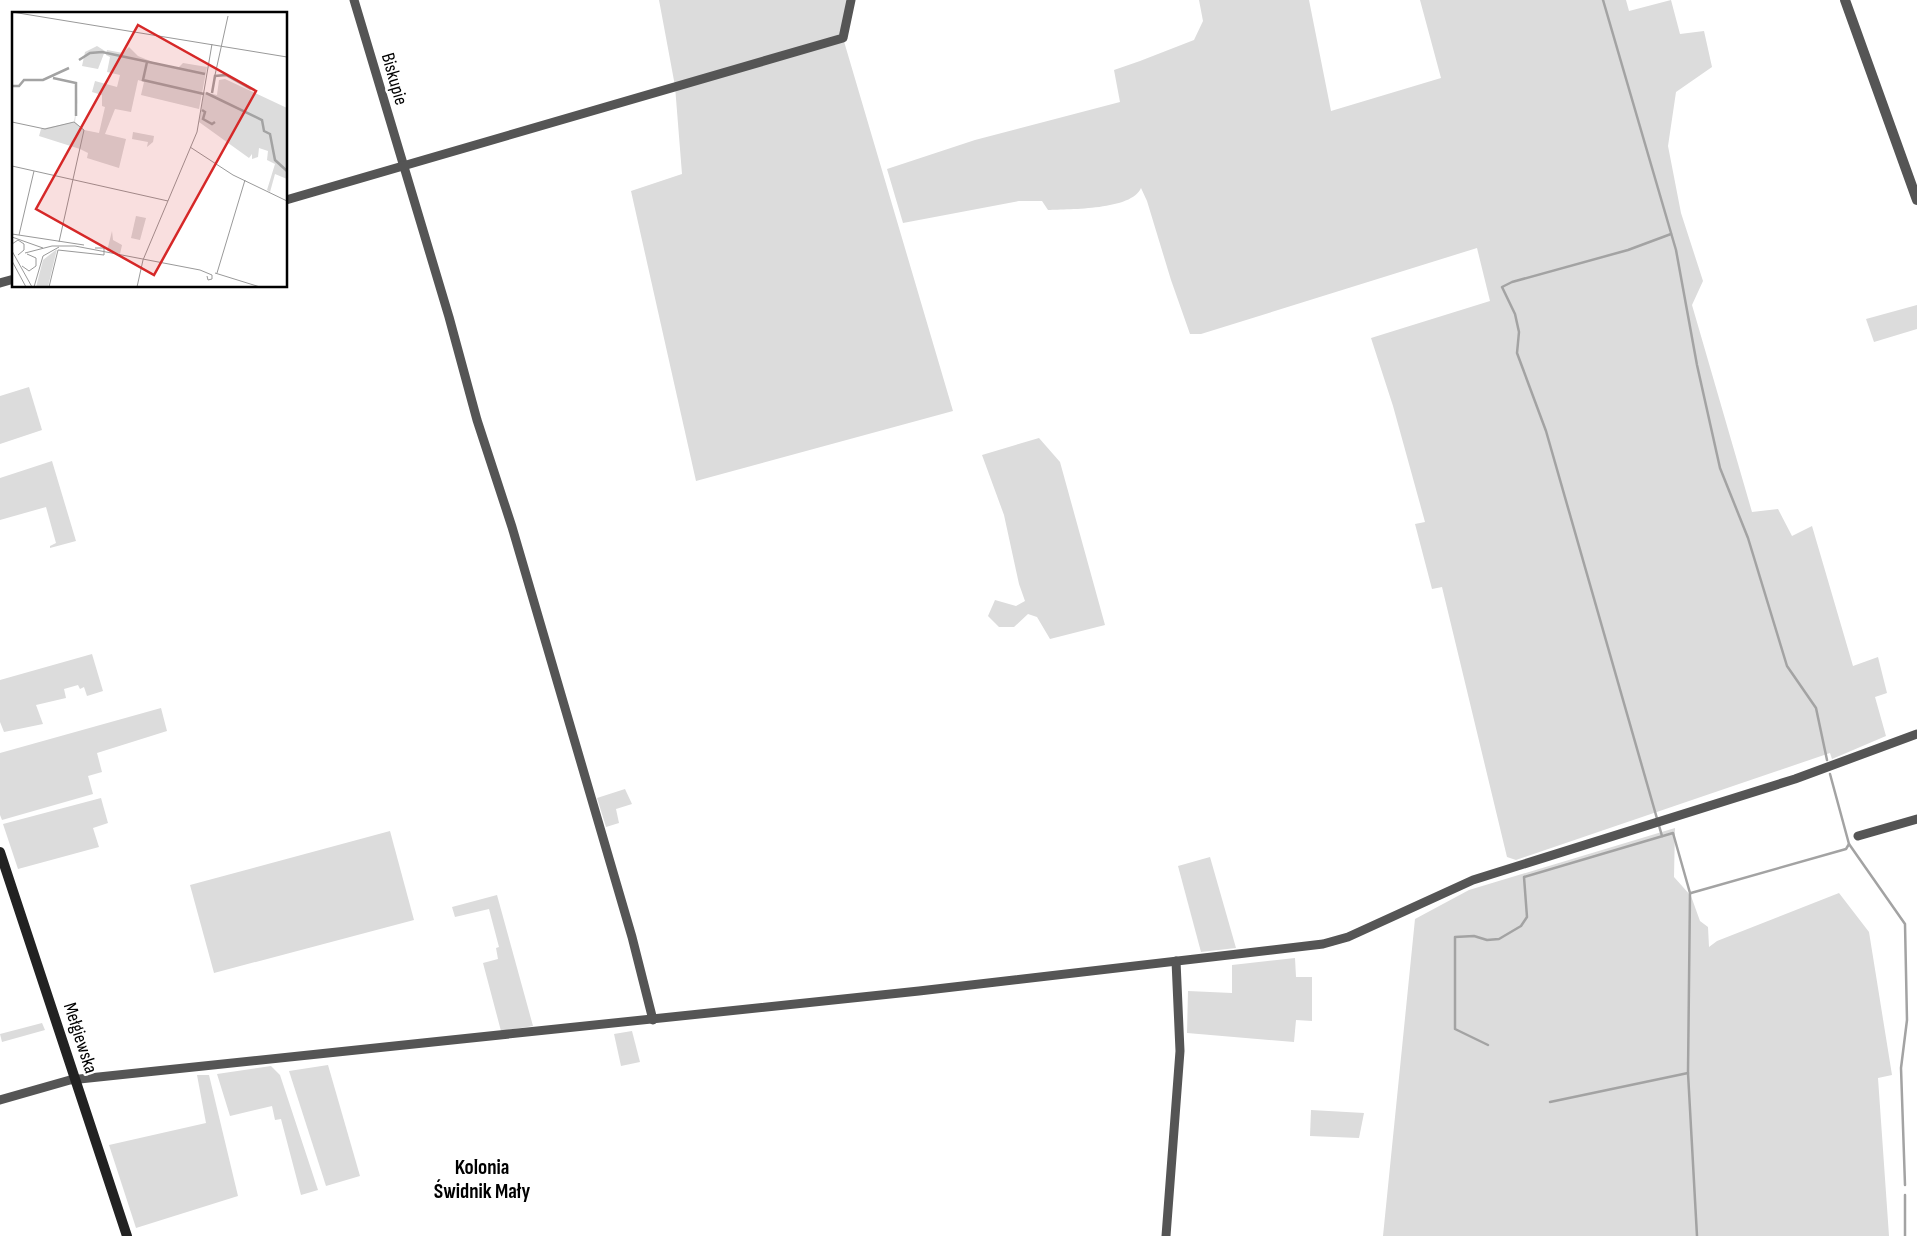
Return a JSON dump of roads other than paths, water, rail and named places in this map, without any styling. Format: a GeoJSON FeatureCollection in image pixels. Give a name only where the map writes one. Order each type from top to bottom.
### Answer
{"type":"FeatureCollection","features":[{"type":"Feature","properties":{"kind":"main road","name":"Mełgiewska"},"geometry":{"type":"LineString","coordinates":[[0,852],[127,1236]]}},
{"type":"Feature","properties":{"kind":"street","name":"Biskupie"},"geometry":{"type":"LineString","coordinates":[[354,0],[449,317],[477,420],[512,527],[632,937],[653,1020]]}},
{"type":"Feature","properties":{"kind":"street"},"geometry":{"type":"LineString","coordinates":[[288,199],[843,38],[851,0]]}},
{"type":"Feature","properties":{"kind":"street"},"geometry":{"type":"LineString","coordinates":[[1845,0],[1917,200]]}},
{"type":"Feature","properties":{"kind":"street"},"geometry":{"type":"LineString","coordinates":[[0,1100],[75,1080],[653,1020],[1307,947],[1336,941],[1365,930],[1473,880],[1832,767],[1917,734]]}},
{"type":"Feature","properties":{"kind":"street"},"geometry":{"type":"LineString","coordinates":[[1858,836],[1917,819]]}},
{"type":"Feature","properties":{"kind":"street"},"geometry":{"type":"LineString","coordinates":[[1166,1236],[1180,1051],[1176,961]]}},
{"type":"Feature","properties":{"kind":"waterway"},"geometry":{"type":"LineString","coordinates":[[1603,0],[1676,250],[1697,365],[1720,468],[1748,538],[1787,666],[1816,708],[1827,760]]}},
{"type":"Feature","properties":{"kind":"waterway"},"geometry":{"type":"LineString","coordinates":[[1662,836],[1546,431],[1517,353],[1519,332],[1515,314],[1502,287],[1512,282],[1628,250],[1671,234]]}},
{"type":"Feature","properties":{"kind":"waterway"},"geometry":{"type":"LineString","coordinates":[[1830,774],[1849,844]]}},
{"type":"Feature","properties":{"kind":"waterway"},"geometry":{"type":"LineString","coordinates":[[1488,1045],[1455,1029],[1455,937],[1474,936],[1487,940],[1499,939],[1521,926],[1527,917],[1524,877],[1673,833],[1690,893],[1688,1073],[1697,1236]]}},
{"type":"Feature","properties":{"kind":"waterway"},"geometry":{"type":"LineString","coordinates":[[1691,893],[1846,849],[1849,844],[1905,924],[1907,1020],[1901,1068],[1905,1185]]}},
{"type":"Feature","properties":{"kind":"waterway"},"geometry":{"type":"LineString","coordinates":[[1550,1102],[1688,1073]]}},
{"type":"Feature","properties":{"kind":"waterway"},"geometry":{"type":"LineString","coordinates":[[1905,1195],[1905,1236]]}},
{"type":"Feature","properties":{"kind":"district","name":"Kolonia Świdnik Mały"},"geometry":{"type":"Point","coordinates":[482,1179]}}]}
